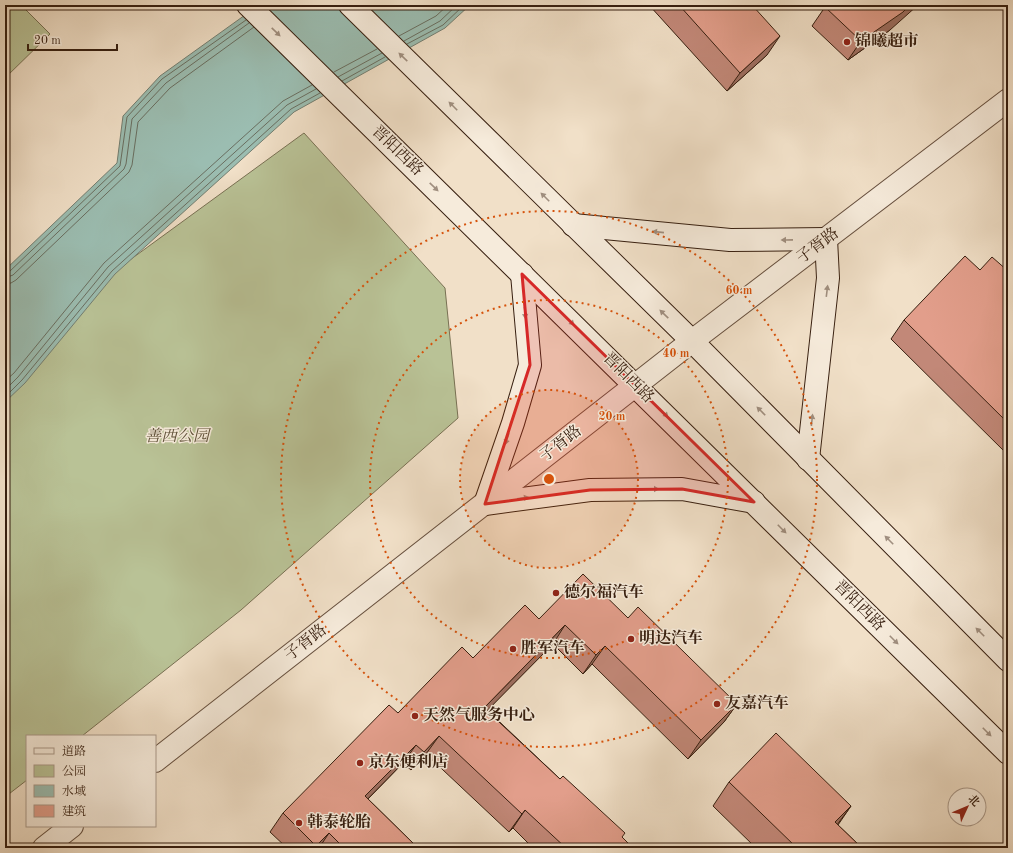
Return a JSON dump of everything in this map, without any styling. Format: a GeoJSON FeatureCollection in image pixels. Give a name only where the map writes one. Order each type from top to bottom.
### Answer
{"type":"FeatureCollection","features":[{"type":"Feature","properties":{"kind":"main road","name":"晋阳西路"},"geometry":{"type":"LineString","coordinates":[[248,5],[1008,753]]}},
{"type":"Feature","properties":{"kind":"main road"},"geometry":{"type":"LineString","coordinates":[[350,5],[692,341],[1008,660]]}},
{"type":"Feature","properties":{"kind":"main road","name":"子胥路"},"geometry":{"type":"LineString","coordinates":[[156,760],[692,341],[1008,100]]}},
{"type":"Feature","properties":{"kind":"main road"},"geometry":{"type":"LineString","coordinates":[[573,225],[730,240],[826,239],[828,278],[808,459]]}},
{"type":"Feature","properties":{"kind":"main road"},"geometry":{"type":"LineString","coordinates":[[522,274],[530,365],[513,423],[485,504],[590,490],[682,489],[754,502]]}},
{"type":"Feature","properties":{"kind":"main road"},"geometry":{"type":"LineString","coordinates":[[44,848],[71,827]]}},
{"type":"Feature","properties":{"kind":"highlighted area"},"geometry":{"type":"Polygon","coordinates":[[[522,274],[754,502],[682,489],[590,490],[485,504],[530,365],[522,274]]]}},
{"type":"Feature","properties":{"kind":"green space"},"geometry":{"type":"Polygon","coordinates":[[[5,5],[21,5],[50,34],[5,78],[5,5]]]}},
{"type":"Feature","properties":{"kind":"green space","name":"善西公园"},"geometry":{"type":"Polygon","coordinates":[[[304,133],[445,288],[458,418],[241,610],[83,735],[26,735],[26,781],[5,797],[5,351],[304,133]]]}},
{"type":"Feature","properties":{"kind":"water"},"geometry":{"type":"Polygon","coordinates":[[[259,5],[470,5],[445,28],[294,112],[115,274],[25,383],[5,402],[5,270],[117,163],[123,116],[160,76],[259,5]]]}},
{"type":"Feature","properties":{"kind":"building"},"geometry":{"type":"Polygon","coordinates":[[[679,5],[752,5],[780,36],[740,73],[679,5]]]}},
{"type":"Feature","properties":{"kind":"building"},"geometry":{"type":"Polygon","coordinates":[[[828,5],[910,5],[903,12],[861,41],[825,7],[828,5]]]}},
{"type":"Feature","properties":{"kind":"building"},"geometry":{"type":"Polygon","coordinates":[[[965,256],[980,270],[992,257],[1008,271],[1008,423],[904,320],[965,256]]]}},
{"type":"Feature","properties":{"kind":"building"},"geometry":{"type":"Polygon","coordinates":[[[583,574],[628,618],[638,607],[737,704],[701,740],[605,646],[596,655],[565,625],[484,708],[560,779],[563,776],[625,833],[622,837],[633,848],[566,848],[525,810],[522,814],[439,736],[424,752],[416,745],[365,796],[418,848],[344,848],[329,833],[316,846],[283,813],[389,705],[398,713],[462,647],[473,658],[525,605],[539,619],[583,574]]]}},
{"type":"Feature","properties":{"kind":"building"},"geometry":{"type":"Polygon","coordinates":[[[776,733],[851,806],[835,822],[862,848],[797,848],[729,782],[776,733]]]}},
{"type":"Feature","properties":{"kind":"place","name":"锦曦超市"},"geometry":{"type":"Point","coordinates":[847,42]}},
{"type":"Feature","properties":{"kind":"place","name":"德尔福汽车"},"geometry":{"type":"Point","coordinates":[556,593]}},
{"type":"Feature","properties":{"kind":"place","name":"明达汽车"},"geometry":{"type":"Point","coordinates":[631,639]}},
{"type":"Feature","properties":{"kind":"place","name":"胜军汽车"},"geometry":{"type":"Point","coordinates":[513,649]}},
{"type":"Feature","properties":{"kind":"place","name":"友嘉汽车"},"geometry":{"type":"Point","coordinates":[717,704]}},
{"type":"Feature","properties":{"kind":"place","name":"天然气服务中心"},"geometry":{"type":"Point","coordinates":[415,716]}},
{"type":"Feature","properties":{"kind":"place","name":"京东便利店"},"geometry":{"type":"Point","coordinates":[360,763]}},
{"type":"Feature","properties":{"kind":"place","name":"韩泰轮胎"},"geometry":{"type":"Point","coordinates":[299,823]}}]}
